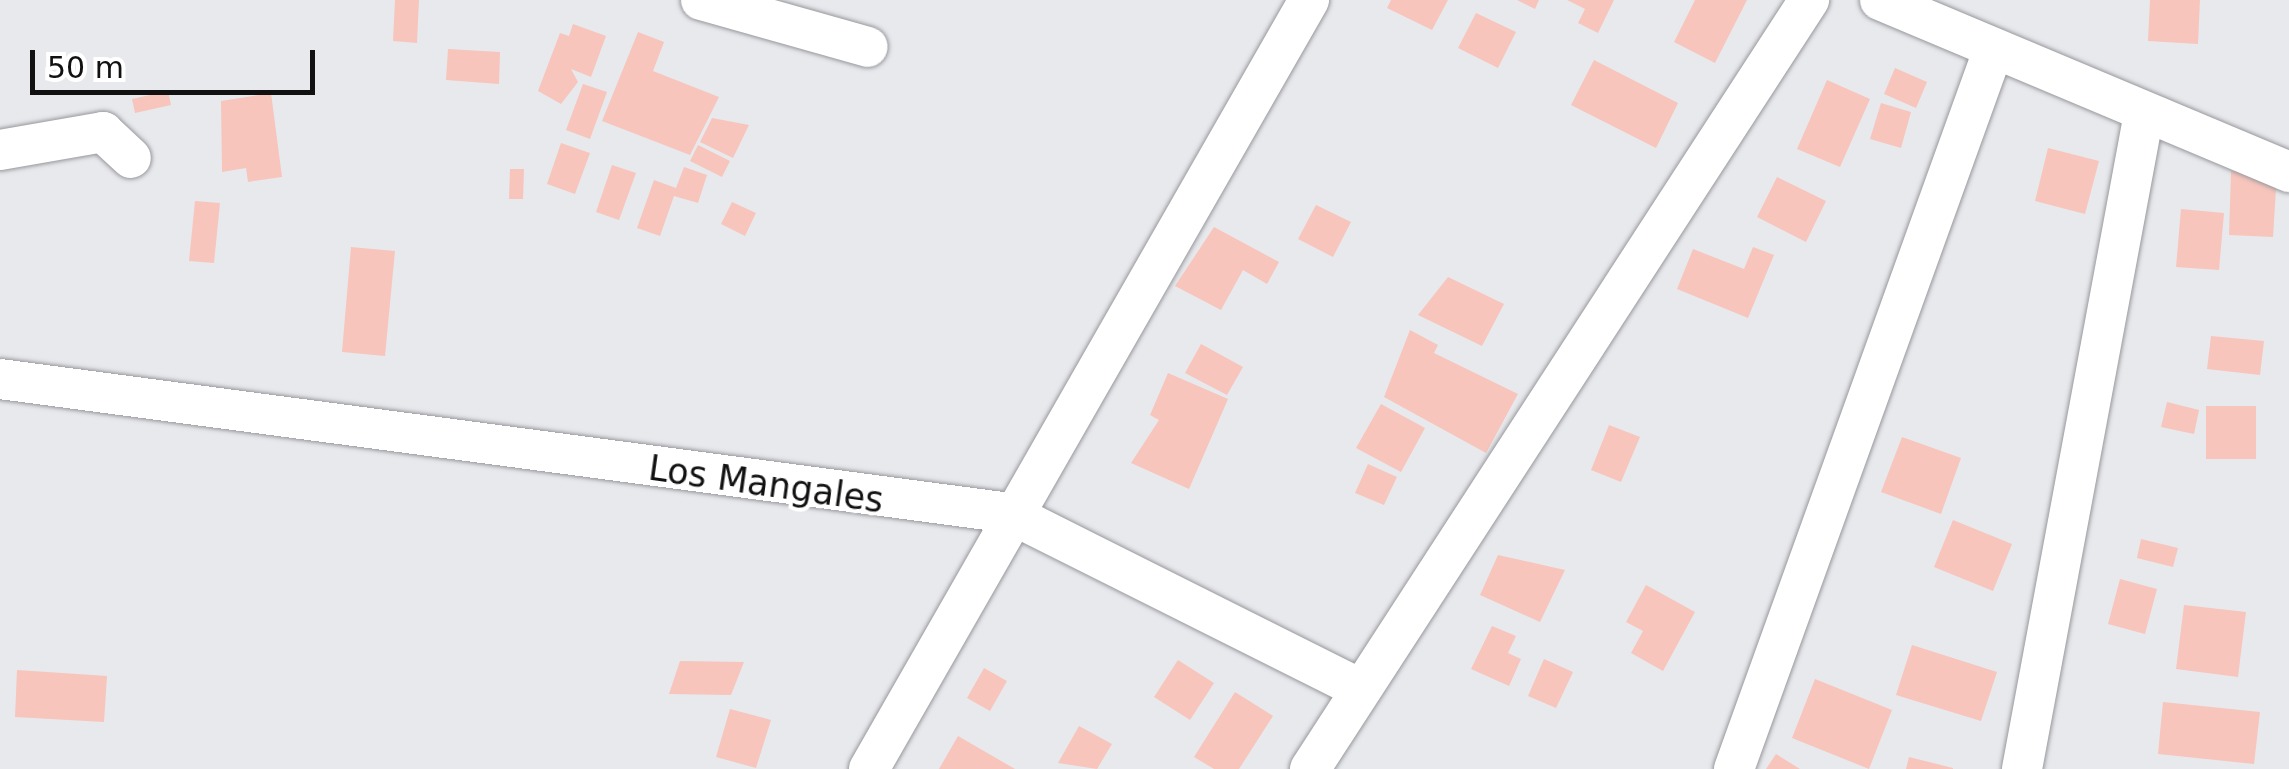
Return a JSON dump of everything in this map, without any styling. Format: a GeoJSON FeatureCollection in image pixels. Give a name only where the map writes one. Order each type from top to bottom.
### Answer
{"type":"FeatureCollection","features":[{"type":"Feature","properties":{"kind":"street"},"geometry":{"type":"LineString","coordinates":[[702,0],[868,47]]}},
{"type":"Feature","properties":{"kind":"street"},"geometry":{"type":"LineString","coordinates":[[869,769],[1009,513],[1309,0]]}},
{"type":"Feature","properties":{"kind":"street"},"geometry":{"type":"LineString","coordinates":[[1310,769],[1809,0]]}},
{"type":"Feature","properties":{"kind":"street"},"geometry":{"type":"LineString","coordinates":[[1880,0],[2289,172]]}},
{"type":"Feature","properties":{"kind":"street"},"geometry":{"type":"LineString","coordinates":[[1734,769],[1994,48]]}},
{"type":"Feature","properties":{"kind":"street"},"geometry":{"type":"LineString","coordinates":[[2022,769],[2144,114]]}},
{"type":"Feature","properties":{"kind":"street"},"geometry":{"type":"LineString","coordinates":[[0,150],[103,132],[132,158]]}},
{"type":"Feature","properties":{"kind":"street","name":"Los Mangales"},"geometry":{"type":"LineString","coordinates":[[0,379],[136,394],[1009,513],[1359,688]]}},
{"type":"Feature","properties":{"kind":"building"},"geometry":{"type":"Polygon","coordinates":[[[395,0],[419,0],[417,43],[393,41],[395,0]]]}},
{"type":"Feature","properties":{"kind":"building"},"geometry":{"type":"Polygon","coordinates":[[[1391,0],[1448,0],[1432,30],[1387,8],[1391,0]]]}},
{"type":"Feature","properties":{"kind":"building"},"geometry":{"type":"Polygon","coordinates":[[[1517,0],[1539,0],[1535,9],[1517,0]]]}},
{"type":"Feature","properties":{"kind":"building"},"geometry":{"type":"Polygon","coordinates":[[[1567,0],[1614,0],[1598,33],[1578,23],[1585,9],[1567,0]]]}},
{"type":"Feature","properties":{"kind":"building"},"geometry":{"type":"Polygon","coordinates":[[[1695,0],[1747,0],[1715,63],[1674,42],[1695,0]]]}},
{"type":"Feature","properties":{"kind":"building"},"geometry":{"type":"Polygon","coordinates":[[[2150,0],[2200,0],[2198,44],[2148,41],[2150,0]]]}},
{"type":"Feature","properties":{"kind":"building"},"geometry":{"type":"Polygon","coordinates":[[[1476,13],[1516,32],[1498,68],[1458,48],[1476,13]]]}},
{"type":"Feature","properties":{"kind":"building"},"geometry":{"type":"Polygon","coordinates":[[[573,24],[606,36],[591,77],[571,69],[578,82],[561,104],[538,91],[560,33],[569,36],[573,24]]]}},
{"type":"Feature","properties":{"kind":"building"},"geometry":{"type":"Polygon","coordinates":[[[638,32],[664,42],[653,71],[719,97],[690,155],[602,121],[638,32]]]}},
{"type":"Feature","properties":{"kind":"building"},"geometry":{"type":"Polygon","coordinates":[[[448,49],[500,52],[499,84],[446,80],[448,49]]]}},
{"type":"Feature","properties":{"kind":"building"},"geometry":{"type":"Polygon","coordinates":[[[1594,60],[1678,103],[1656,148],[1571,105],[1594,60]]]}},
{"type":"Feature","properties":{"kind":"building"},"geometry":{"type":"Polygon","coordinates":[[[1895,68],[1927,82],[1916,108],[1884,94],[1895,68]]]}},
{"type":"Feature","properties":{"kind":"building"},"geometry":{"type":"Polygon","coordinates":[[[1827,80],[1870,99],[1840,167],[1797,149],[1827,80]]]}},
{"type":"Feature","properties":{"kind":"building"},"geometry":{"type":"Polygon","coordinates":[[[583,84],[607,92],[590,139],[566,130],[583,84]]]}},
{"type":"Feature","properties":{"kind":"building"},"geometry":{"type":"Polygon","coordinates":[[[168,91],[171,105],[135,113],[132,99],[168,91]]]}},
{"type":"Feature","properties":{"kind":"building"},"geometry":{"type":"Polygon","coordinates":[[[271,93],[282,177],[248,182],[246,168],[222,172],[221,101],[271,93]]]}},
{"type":"Feature","properties":{"kind":"building"},"geometry":{"type":"Polygon","coordinates":[[[1881,103],[1911,112],[1901,148],[1870,139],[1881,103]]]}},
{"type":"Feature","properties":{"kind":"building"},"geometry":{"type":"Polygon","coordinates":[[[712,118],[749,125],[733,158],[700,142],[712,118]]]}},
{"type":"Feature","properties":{"kind":"building"},"geometry":{"type":"Polygon","coordinates":[[[561,143],[590,153],[575,194],[547,184],[561,143]]]}},
{"type":"Feature","properties":{"kind":"building"},"geometry":{"type":"Polygon","coordinates":[[[698,145],[730,161],[722,177],[690,161],[698,145]]]}},
{"type":"Feature","properties":{"kind":"building"},"geometry":{"type":"Polygon","coordinates":[[[2048,148],[2099,161],[2085,214],[2035,201],[2048,148]]]}},
{"type":"Feature","properties":{"kind":"building"},"geometry":{"type":"Polygon","coordinates":[[[612,165],[636,173],[619,220],[596,212],[612,165]]]}},
{"type":"Feature","properties":{"kind":"building"},"geometry":{"type":"Polygon","coordinates":[[[684,167],[707,175],[698,203],[674,196],[660,236],[637,228],[654,180],[676,188],[684,167]]]}},
{"type":"Feature","properties":{"kind":"building"},"geometry":{"type":"Polygon","coordinates":[[[510,169],[524,169],[523,199],[509,199],[510,169]]]}},
{"type":"Feature","properties":{"kind":"building"},"geometry":{"type":"Polygon","coordinates":[[[2231,171],[2277,173],[2273,237],[2229,235],[2231,171]]]}},
{"type":"Feature","properties":{"kind":"building"},"geometry":{"type":"Polygon","coordinates":[[[1777,177],[1826,201],[1806,242],[1757,217],[1777,177]]]}},
{"type":"Feature","properties":{"kind":"building"},"geometry":{"type":"Polygon","coordinates":[[[195,201],[220,203],[214,263],[189,261],[195,201]]]}},
{"type":"Feature","properties":{"kind":"building"},"geometry":{"type":"Polygon","coordinates":[[[732,202],[756,213],[745,236],[721,224],[732,202]]]}},
{"type":"Feature","properties":{"kind":"building"},"geometry":{"type":"Polygon","coordinates":[[[1316,205],[1351,222],[1333,257],[1298,239],[1316,205]]]}},
{"type":"Feature","properties":{"kind":"building"},"geometry":{"type":"Polygon","coordinates":[[[2181,209],[2224,213],[2219,270],[2176,267],[2181,209]]]}},
{"type":"Feature","properties":{"kind":"building"},"geometry":{"type":"Polygon","coordinates":[[[1214,227],[1279,262],[1267,284],[1243,270],[1221,310],[1175,286],[1214,227]]]}},
{"type":"Feature","properties":{"kind":"building"},"geometry":{"type":"Polygon","coordinates":[[[351,247],[395,251],[385,356],[342,352],[351,247]]]}},
{"type":"Feature","properties":{"kind":"building"},"geometry":{"type":"Polygon","coordinates":[[[1753,247],[1774,255],[1748,318],[1677,289],[1693,249],[1744,269],[1753,247]]]}},
{"type":"Feature","properties":{"kind":"building"},"geometry":{"type":"Polygon","coordinates":[[[1448,277],[1504,304],[1482,346],[1418,315],[1448,277]]]}},
{"type":"Feature","properties":{"kind":"building"},"geometry":{"type":"Polygon","coordinates":[[[1410,330],[1438,345],[1434,353],[1518,394],[1486,453],[1384,397],[1410,330]]]}},
{"type":"Feature","properties":{"kind":"building"},"geometry":{"type":"Polygon","coordinates":[[[2211,336],[2264,341],[2260,375],[2207,369],[2211,336]]]}},
{"type":"Feature","properties":{"kind":"building"},"geometry":{"type":"Polygon","coordinates":[[[1201,344],[1243,367],[1227,395],[1185,373],[1201,344]]]}},
{"type":"Feature","properties":{"kind":"building"},"geometry":{"type":"Polygon","coordinates":[[[1168,373],[1228,399],[1189,489],[1131,463],[1159,420],[1150,415],[1168,373]]]}},
{"type":"Feature","properties":{"kind":"building"},"geometry":{"type":"Polygon","coordinates":[[[2167,402],[2199,410],[2194,434],[2161,427],[2167,402]]]}},
{"type":"Feature","properties":{"kind":"building"},"geometry":{"type":"Polygon","coordinates":[[[1381,404],[1425,428],[1401,472],[1356,448],[1381,404]]]}},
{"type":"Feature","properties":{"kind":"building"},"geometry":{"type":"Polygon","coordinates":[[[2206,406],[2256,406],[2256,459],[2206,459],[2206,406]]]}},
{"type":"Feature","properties":{"kind":"building"},"geometry":{"type":"Polygon","coordinates":[[[1609,425],[1640,437],[1621,482],[1591,470],[1609,425]]]}},
{"type":"Feature","properties":{"kind":"building"},"geometry":{"type":"Polygon","coordinates":[[[1902,437],[1961,458],[1941,514],[1881,492],[1902,437]]]}},
{"type":"Feature","properties":{"kind":"building"},"geometry":{"type":"Polygon","coordinates":[[[1368,464],[1397,477],[1384,505],[1355,493],[1368,464]]]}},
{"type":"Feature","properties":{"kind":"building"},"geometry":{"type":"Polygon","coordinates":[[[1953,520],[2012,544],[1993,591],[1934,567],[1953,520]]]}},
{"type":"Feature","properties":{"kind":"building"},"geometry":{"type":"Polygon","coordinates":[[[2141,539],[2178,548],[2173,567],[2137,558],[2141,539]]]}},
{"type":"Feature","properties":{"kind":"building"},"geometry":{"type":"Polygon","coordinates":[[[1498,555],[1565,570],[1540,622],[1480,595],[1498,555]]]}},
{"type":"Feature","properties":{"kind":"building"},"geometry":{"type":"Polygon","coordinates":[[[2120,579],[2157,589],[2145,634],[2108,624],[2120,579]]]}},
{"type":"Feature","properties":{"kind":"building"},"geometry":{"type":"Polygon","coordinates":[[[1646,585],[1695,612],[1663,671],[1631,653],[1643,631],[1626,622],[1646,585]]]}},
{"type":"Feature","properties":{"kind":"building"},"geometry":{"type":"Polygon","coordinates":[[[2184,605],[2246,612],[2238,677],[2176,669],[2184,605]]]}},
{"type":"Feature","properties":{"kind":"building"},"geometry":{"type":"Polygon","coordinates":[[[1492,626],[1516,636],[1508,653],[1521,659],[1509,686],[1471,669],[1492,626]]]}},
{"type":"Feature","properties":{"kind":"building"},"geometry":{"type":"Polygon","coordinates":[[[1912,645],[1997,672],[1981,721],[1896,695],[1912,645]]]}},
{"type":"Feature","properties":{"kind":"building"},"geometry":{"type":"Polygon","coordinates":[[[1544,659],[1573,672],[1556,708],[1528,696],[1544,659]]]}},
{"type":"Feature","properties":{"kind":"building"},"geometry":{"type":"Polygon","coordinates":[[[1178,660],[1214,683],[1190,720],[1154,697],[1178,660]]]}},
{"type":"Feature","properties":{"kind":"building"},"geometry":{"type":"Polygon","coordinates":[[[680,661],[744,662],[731,695],[669,694],[680,661]]]}},
{"type":"Feature","properties":{"kind":"building"},"geometry":{"type":"Polygon","coordinates":[[[984,668],[1007,681],[990,711],[967,698],[984,668]]]}},
{"type":"Feature","properties":{"kind":"building"},"geometry":{"type":"Polygon","coordinates":[[[17,670],[107,676],[104,722],[15,717],[17,670]]]}},
{"type":"Feature","properties":{"kind":"building"},"geometry":{"type":"Polygon","coordinates":[[[1815,679],[1892,710],[1869,769],[1792,738],[1815,679]]]}},
{"type":"Feature","properties":{"kind":"building"},"geometry":{"type":"Polygon","coordinates":[[[1235,692],[1273,716],[1239,769],[1214,769],[1194,757],[1235,692]]]}},
{"type":"Feature","properties":{"kind":"building"},"geometry":{"type":"Polygon","coordinates":[[[2163,702],[2260,712],[2254,764],[2158,754],[2163,702]]]}},
{"type":"Feature","properties":{"kind":"building"},"geometry":{"type":"Polygon","coordinates":[[[730,709],[771,720],[756,768],[716,757],[730,709]]]}},
{"type":"Feature","properties":{"kind":"building"},"geometry":{"type":"Polygon","coordinates":[[[1079,726],[1112,744],[1097,769],[1058,763],[1079,726]]]}},
{"type":"Feature","properties":{"kind":"building"},"geometry":{"type":"Polygon","coordinates":[[[958,736],[1015,769],[939,769],[958,736]]]}},
{"type":"Feature","properties":{"kind":"building"},"geometry":{"type":"Polygon","coordinates":[[[1776,754],[1800,769],[1766,769],[1776,754]]]}},
{"type":"Feature","properties":{"kind":"building"},"geometry":{"type":"Polygon","coordinates":[[[1909,757],[1953,768],[1953,769],[1906,769],[1909,757]]]}}]}
